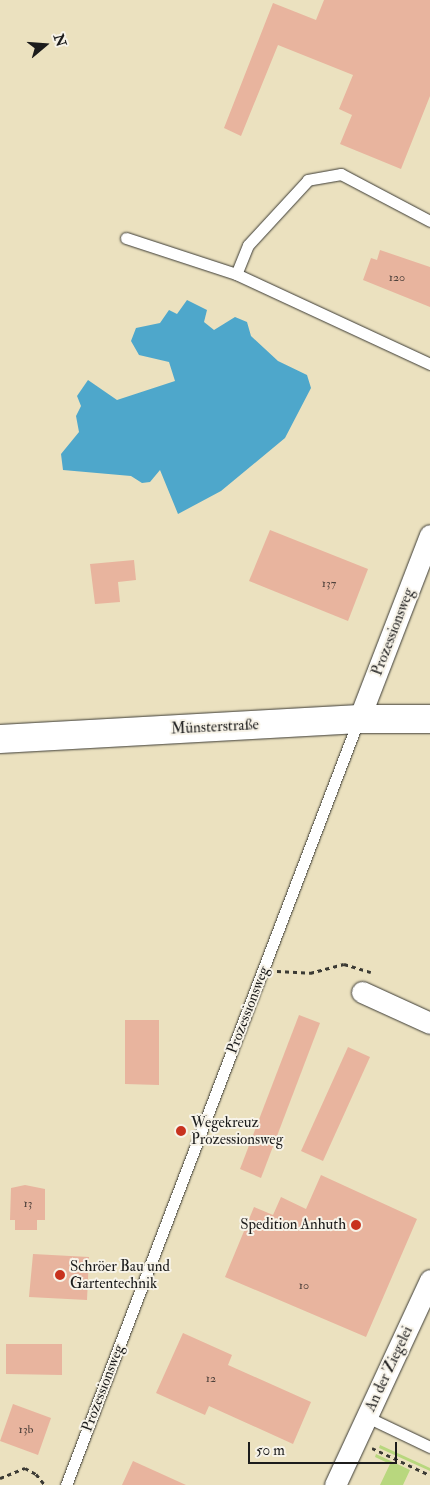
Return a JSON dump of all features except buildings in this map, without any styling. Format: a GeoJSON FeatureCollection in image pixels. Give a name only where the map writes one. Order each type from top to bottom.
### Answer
{"type":"FeatureCollection","features":[{"type":"Feature","properties":{"kind":"main road","name":"Münsterstraße"},"geometry":{"type":"LineString","coordinates":[[0,739],[359,719],[430,719]]}},
{"type":"Feature","properties":{"kind":"street","name":"Prozessionsweg"},"geometry":{"type":"LineString","coordinates":[[359,719],[430,535]]}},
{"type":"Feature","properties":{"kind":"street"},"geometry":{"type":"LineString","coordinates":[[362,992],[430,1023]]}},
{"type":"Feature","properties":{"kind":"street","name":"An der Ziegelei"},"geometry":{"type":"LineString","coordinates":[[335,1485],[430,1280]]}},
{"type":"Feature","properties":{"kind":"lane"},"geometry":{"type":"LineString","coordinates":[[236,274],[248,245],[308,180],[341,174],[430,221]]}},
{"type":"Feature","properties":{"kind":"lane"},"geometry":{"type":"LineString","coordinates":[[126,238],[236,274],[430,364]]}},
{"type":"Feature","properties":{"kind":"lane","name":"Prozessionsweg"},"geometry":{"type":"LineString","coordinates":[[66,1485],[359,719]]}},
{"type":"Feature","properties":{"kind":"lane"},"geometry":{"type":"LineString","coordinates":[[367,1416],[430,1447]]}},
{"type":"Feature","properties":{"kind":"path"},"geometry":{"type":"LineString","coordinates":[[356,1441],[430,1475]]}},
{"type":"Feature","properties":{"kind":"path"},"geometry":{"type":"LineString","coordinates":[[0,1478],[25,1468],[45,1485]]}},
{"type":"Feature","properties":{"kind":"green space"},"geometry":{"type":"Polygon","coordinates":[[[380,1445],[430,1468],[430,1471],[379,1448],[380,1445]]]}},
{"type":"Feature","properties":{"kind":"green space"},"geometry":{"type":"Polygon","coordinates":[[[376,1454],[410,1470],[403,1485],[380,1485],[390,1464],[375,1457],[376,1454]]]}},
{"type":"Feature","properties":{"kind":"water"},"geometry":{"type":"Polygon","coordinates":[[[187,300],[207,310],[204,322],[214,330],[235,317],[247,322],[251,336],[278,361],[307,375],[311,388],[285,438],[221,491],[178,514],[160,470],[150,482],[142,483],[131,476],[63,470],[61,454],[79,432],[76,416],[81,406],[77,396],[88,380],[117,400],[175,381],[169,362],[139,355],[131,341],[136,328],[160,323],[169,310],[177,314],[187,300]]]}},
{"type":"Feature","properties":{"kind":"place","name":"Wegekreuz Prozessionsweg"},"geometry":{"type":"Point","coordinates":[181,1131]}},
{"type":"Feature","properties":{"kind":"place","name":"Spedition Anhuth"},"geometry":{"type":"Point","coordinates":[356,1225]}},
{"type":"Feature","properties":{"kind":"place","name":"Schröer Bau und Gartentechnik"},"geometry":{"type":"Point","coordinates":[60,1275]}}]}
